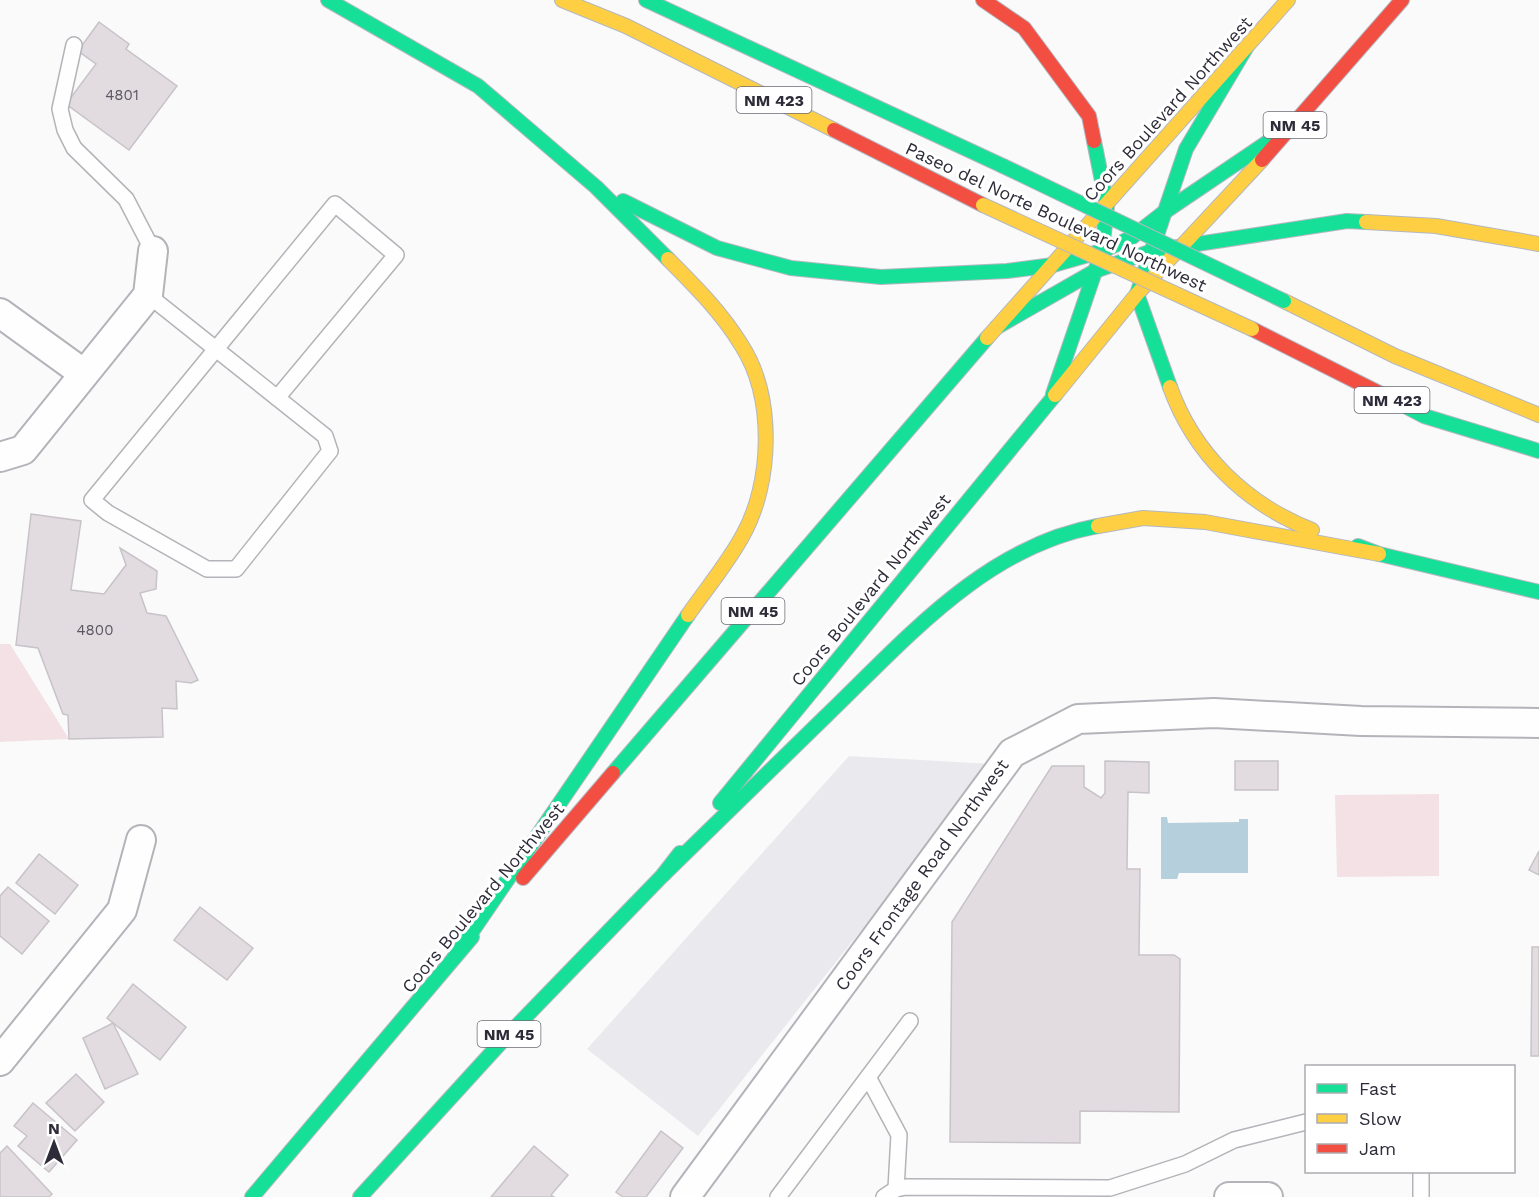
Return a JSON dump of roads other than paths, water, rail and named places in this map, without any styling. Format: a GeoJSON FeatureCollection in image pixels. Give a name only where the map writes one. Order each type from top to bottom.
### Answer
{"type":"FeatureCollection","features":[{"type":"Feature","properties":{"kind":"main road"},"geometry":{"type":"LineString","coordinates":[[328,0],[478,86],[596,187],[715,306],[744,348],[761,394],[766,450],[761,490],[743,535],[454,958]]}},
{"type":"Feature","properties":{"kind":"main road","name":"Paseo del Norte Boulevard Northwest"},"geometry":{"type":"LineString","coordinates":[[562,0],[626,26],[983,205],[1252,329],[1424,416],[1539,451]]}},
{"type":"Feature","properties":{"kind":"main road","name":"Paseo del Norte Boulevard Northwest"},"geometry":{"type":"LineString","coordinates":[[646,0],[1003,166],[1395,356],[1539,415]]}},
{"type":"Feature","properties":{"kind":"main road"},"geometry":{"type":"LineString","coordinates":[[983,0],[1024,28],[1089,116],[1107,206],[1102,251],[1053,394]]}},
{"type":"Feature","properties":{"kind":"main road","name":"Coors Boulevard Northwest"},"geometry":{"type":"LineString","coordinates":[[252,1197],[396,1030],[454,958],[997,327],[1288,0]]}},
{"type":"Feature","properties":{"kind":"main road","name":"Coors Boulevard Northwest"},"geometry":{"type":"LineString","coordinates":[[360,1197],[506,1037],[663,874],[1137,294],[1299,121],[1402,0]]}},
{"type":"Feature","properties":{"kind":"main road"},"geometry":{"type":"LineString","coordinates":[[1246,48],[1186,149],[1137,294],[1179,412],[1208,456],[1252,500],[1294,524],[1379,554]]}},
{"type":"Feature","properties":{"kind":"main road"},"geometry":{"type":"LineString","coordinates":[[596,187],[717,248],[791,268],[881,277],[1007,271],[1053,265],[1102,251],[1131,238],[1163,213],[1299,121]]}},
{"type":"Feature","properties":{"kind":"main road"},"geometry":{"type":"LineString","coordinates":[[997,327],[1095,271],[1152,251],[1181,245],[1347,222],[1436,226],[1539,244]]}},
{"type":"Feature","properties":{"kind":"main road"},"geometry":{"type":"LineString","coordinates":[[663,874],[923,622],[970,583],[1024,550],[1081,529],[1143,518],[1205,522],[1379,554],[1539,592]]}},
{"type":"Feature","properties":{"kind":"street"},"geometry":{"type":"LineString","coordinates":[[0,457],[23,450],[83,373],[148,296],[153,251]]}},
{"type":"Feature","properties":{"kind":"street"},"geometry":{"type":"LineString","coordinates":[[0,313],[83,373]]}},
{"type":"Feature","properties":{"kind":"street","name":"Coors Frontage Road Northwest"},"geometry":{"type":"LineString","coordinates":[[685,1197],[1012,753],[1078,719],[1214,713],[1361,721],[1539,723]]}},
{"type":"Feature","properties":{"kind":"street"},"geometry":{"type":"LineString","coordinates":[[0,1061],[122,910],[141,840]]}},
{"type":"Feature","properties":{"kind":"street"},"geometry":{"type":"LineString","coordinates":[[1229,1197],[1268,1197]]}},
{"type":"Feature","properties":{"kind":"lane"},"geometry":{"type":"LineString","coordinates":[[74,45],[60,109],[65,130],[74,148],[126,199],[153,251]]}},
{"type":"Feature","properties":{"kind":"lane"},"geometry":{"type":"LineString","coordinates":[[148,296],[214,348],[277,398],[325,436],[330,451],[236,569],[207,569],[108,513],[92,500],[214,348],[335,204],[396,255],[277,398]]}},
{"type":"Feature","properties":{"kind":"lane"},"geometry":{"type":"LineString","coordinates":[[778,1197],[910,1021]]}},
{"type":"Feature","properties":{"kind":"lane"},"geometry":{"type":"LineString","coordinates":[[868,1077],[899,1135],[890,1193],[1110,1188],[1185,1164],[1234,1140],[1305,1122]]}},
{"type":"Feature","properties":{"kind":"lane"},"geometry":{"type":"LineString","coordinates":[[1421,1173],[1422,1197]]}},
{"type":"Feature","properties":{"kind":"water"},"geometry":{"type":"Polygon","coordinates":[[[1161,817],[1167,817],[1168,823],[1239,822],[1239,819],[1248,819],[1248,873],[1179,873],[1177,879],[1161,879],[1161,817]]]}}]}
